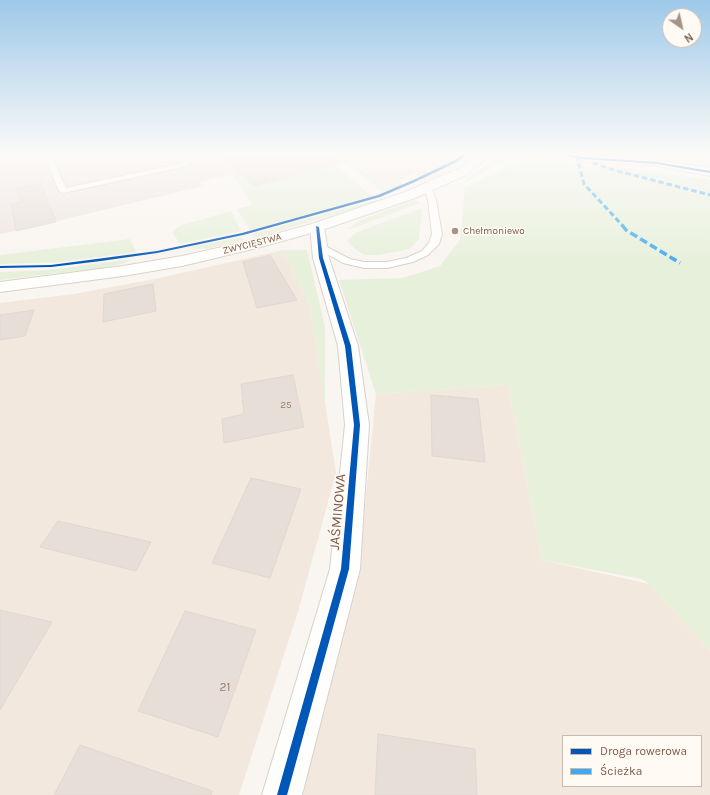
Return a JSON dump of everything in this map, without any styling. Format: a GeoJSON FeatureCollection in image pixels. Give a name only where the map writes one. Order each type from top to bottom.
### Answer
{"type":"FeatureCollection","features":[{"type":"Feature","properties":{"kind":"main road","name":"ZWYCIĘSTWA"},"geometry":{"type":"LineString","coordinates":[[0,287],[57,281],[182,261],[252,245],[318,237],[383,206],[423,190]]}},
{"type":"Feature","properties":{"kind":"main road","name":"JAŚMINOWA"},"geometry":{"type":"LineString","coordinates":[[282,795],[345,569],[357,425],[348,346],[321,258],[318,237]]}},
{"type":"Feature","properties":{"kind":"lane"},"geometry":{"type":"LineString","coordinates":[[62,190],[63,192],[71,190]]}},
{"type":"Feature","properties":{"kind":"lane"},"geometry":{"type":"LineString","coordinates":[[318,237],[347,261],[364,266],[387,265],[409,260],[425,253],[434,244],[437,234],[432,200],[429,190]]}},
{"type":"Feature","properties":{"kind":"shaded area"},"geometry":{"type":"Polygon","coordinates":[[[0,190],[186,190],[16,231],[0,234],[0,190]]]}},
{"type":"Feature","properties":{"kind":"shaded area"},"geometry":{"type":"Polygon","coordinates":[[[283,250],[310,306],[336,473],[299,608],[239,795],[0,795],[0,303],[74,294],[160,278],[283,250]]]}},
{"type":"Feature","properties":{"kind":"shaded area"},"geometry":{"type":"Polygon","coordinates":[[[508,385],[542,560],[649,584],[710,650],[710,795],[303,795],[363,526],[376,394],[508,385]]]}},
{"type":"Feature","properties":{"kind":"green space"},"geometry":{"type":"Polygon","coordinates":[[[243,190],[365,190],[372,196],[250,230],[237,209],[253,205],[243,190]]]}},
{"type":"Feature","properties":{"kind":"green space"},"geometry":{"type":"Polygon","coordinates":[[[465,190],[710,190],[710,650],[649,584],[642,579],[542,560],[508,385],[376,394],[339,280],[403,278],[440,266],[460,240],[465,190]]]}},
{"type":"Feature","properties":{"kind":"green space"},"geometry":{"type":"Polygon","coordinates":[[[376,200],[370,204],[255,238],[252,234],[376,200]]]}},
{"type":"Feature","properties":{"kind":"green space"},"geometry":{"type":"Polygon","coordinates":[[[415,200],[420,203],[348,230],[358,221],[415,200]]]}},
{"type":"Feature","properties":{"kind":"green space"},"geometry":{"type":"Polygon","coordinates":[[[422,208],[419,239],[410,249],[379,255],[365,255],[356,250],[347,240],[357,232],[422,208]]]}},
{"type":"Feature","properties":{"kind":"green space"},"geometry":{"type":"Polygon","coordinates":[[[231,211],[241,231],[180,244],[172,232],[181,225],[231,211]]]}},
{"type":"Feature","properties":{"kind":"green space"},"geometry":{"type":"Polygon","coordinates":[[[240,237],[244,240],[211,248],[188,248],[240,237]]]}},
{"type":"Feature","properties":{"kind":"green space"},"geometry":{"type":"Polygon","coordinates":[[[130,239],[136,252],[60,262],[0,264],[0,255],[130,239]]]}},
{"type":"Feature","properties":{"kind":"green space"},"geometry":{"type":"Polygon","coordinates":[[[283,250],[307,250],[325,327],[325,406],[310,306],[283,250]]]}},
{"type":"Feature","properties":{"kind":"green space"},"geometry":{"type":"Polygon","coordinates":[[[132,259],[122,264],[102,268],[0,280],[0,272],[49,270],[132,259]]]}},
{"type":"Feature","properties":{"kind":"building"},"geometry":{"type":"Polygon","coordinates":[[[18,190],[44,190],[56,222],[16,231],[11,204],[21,202],[18,190]]]}},
{"type":"Feature","properties":{"kind":"building"},"geometry":{"type":"Polygon","coordinates":[[[270,255],[297,300],[257,308],[243,262],[270,255]]]}},
{"type":"Feature","properties":{"kind":"building"},"geometry":{"type":"Polygon","coordinates":[[[153,284],[156,311],[103,322],[104,294],[153,284]]]}},
{"type":"Feature","properties":{"kind":"building"},"geometry":{"type":"Polygon","coordinates":[[[34,310],[25,336],[0,340],[0,315],[34,310]]]}},
{"type":"Feature","properties":{"kind":"building"},"geometry":{"type":"Polygon","coordinates":[[[293,375],[304,427],[224,443],[222,419],[244,414],[241,384],[293,375]]]}},
{"type":"Feature","properties":{"kind":"building"},"geometry":{"type":"Polygon","coordinates":[[[431,395],[478,399],[485,462],[432,456],[431,395]]]}},
{"type":"Feature","properties":{"kind":"building"},"geometry":{"type":"Polygon","coordinates":[[[251,478],[301,489],[270,578],[212,563],[251,478]]]}},
{"type":"Feature","properties":{"kind":"building"},"geometry":{"type":"Polygon","coordinates":[[[58,521],[151,542],[136,571],[40,547],[58,521]]]}},
{"type":"Feature","properties":{"kind":"building"},"geometry":{"type":"Polygon","coordinates":[[[0,610],[52,622],[0,710],[0,610]]]}},
{"type":"Feature","properties":{"kind":"building"},"geometry":{"type":"Polygon","coordinates":[[[185,611],[256,630],[218,737],[138,711],[185,611]]]}},
{"type":"Feature","properties":{"kind":"building"},"geometry":{"type":"Polygon","coordinates":[[[378,734],[475,749],[477,795],[375,795],[378,734]]]}},
{"type":"Feature","properties":{"kind":"building"},"geometry":{"type":"Polygon","coordinates":[[[80,745],[212,791],[211,795],[54,795],[80,745]]]}},
{"type":"Feature","properties":{"kind":"marked path"},"geometry":{"type":"LineString","coordinates":[[590,190],[626,230],[680,263]]}},
{"type":"Feature","properties":{"kind":"marked path"},"geometry":{"type":"LineString","coordinates":[[691,190],[710,195]]}},
{"type":"Feature","properties":{"kind":"cycle path"},"geometry":{"type":"LineString","coordinates":[[0,267],[51,266],[157,252],[243,234],[379,196],[393,190]]}},
{"type":"Feature","properties":{"kind":"cycle path"},"geometry":{"type":"LineString","coordinates":[[282,795],[345,569],[357,425],[348,346],[321,258],[317,227]]}},
{"type":"Feature","properties":{"kind":"place","name":"Chełmoniewo"},"geometry":{"type":"Point","coordinates":[455,231]}}]}
